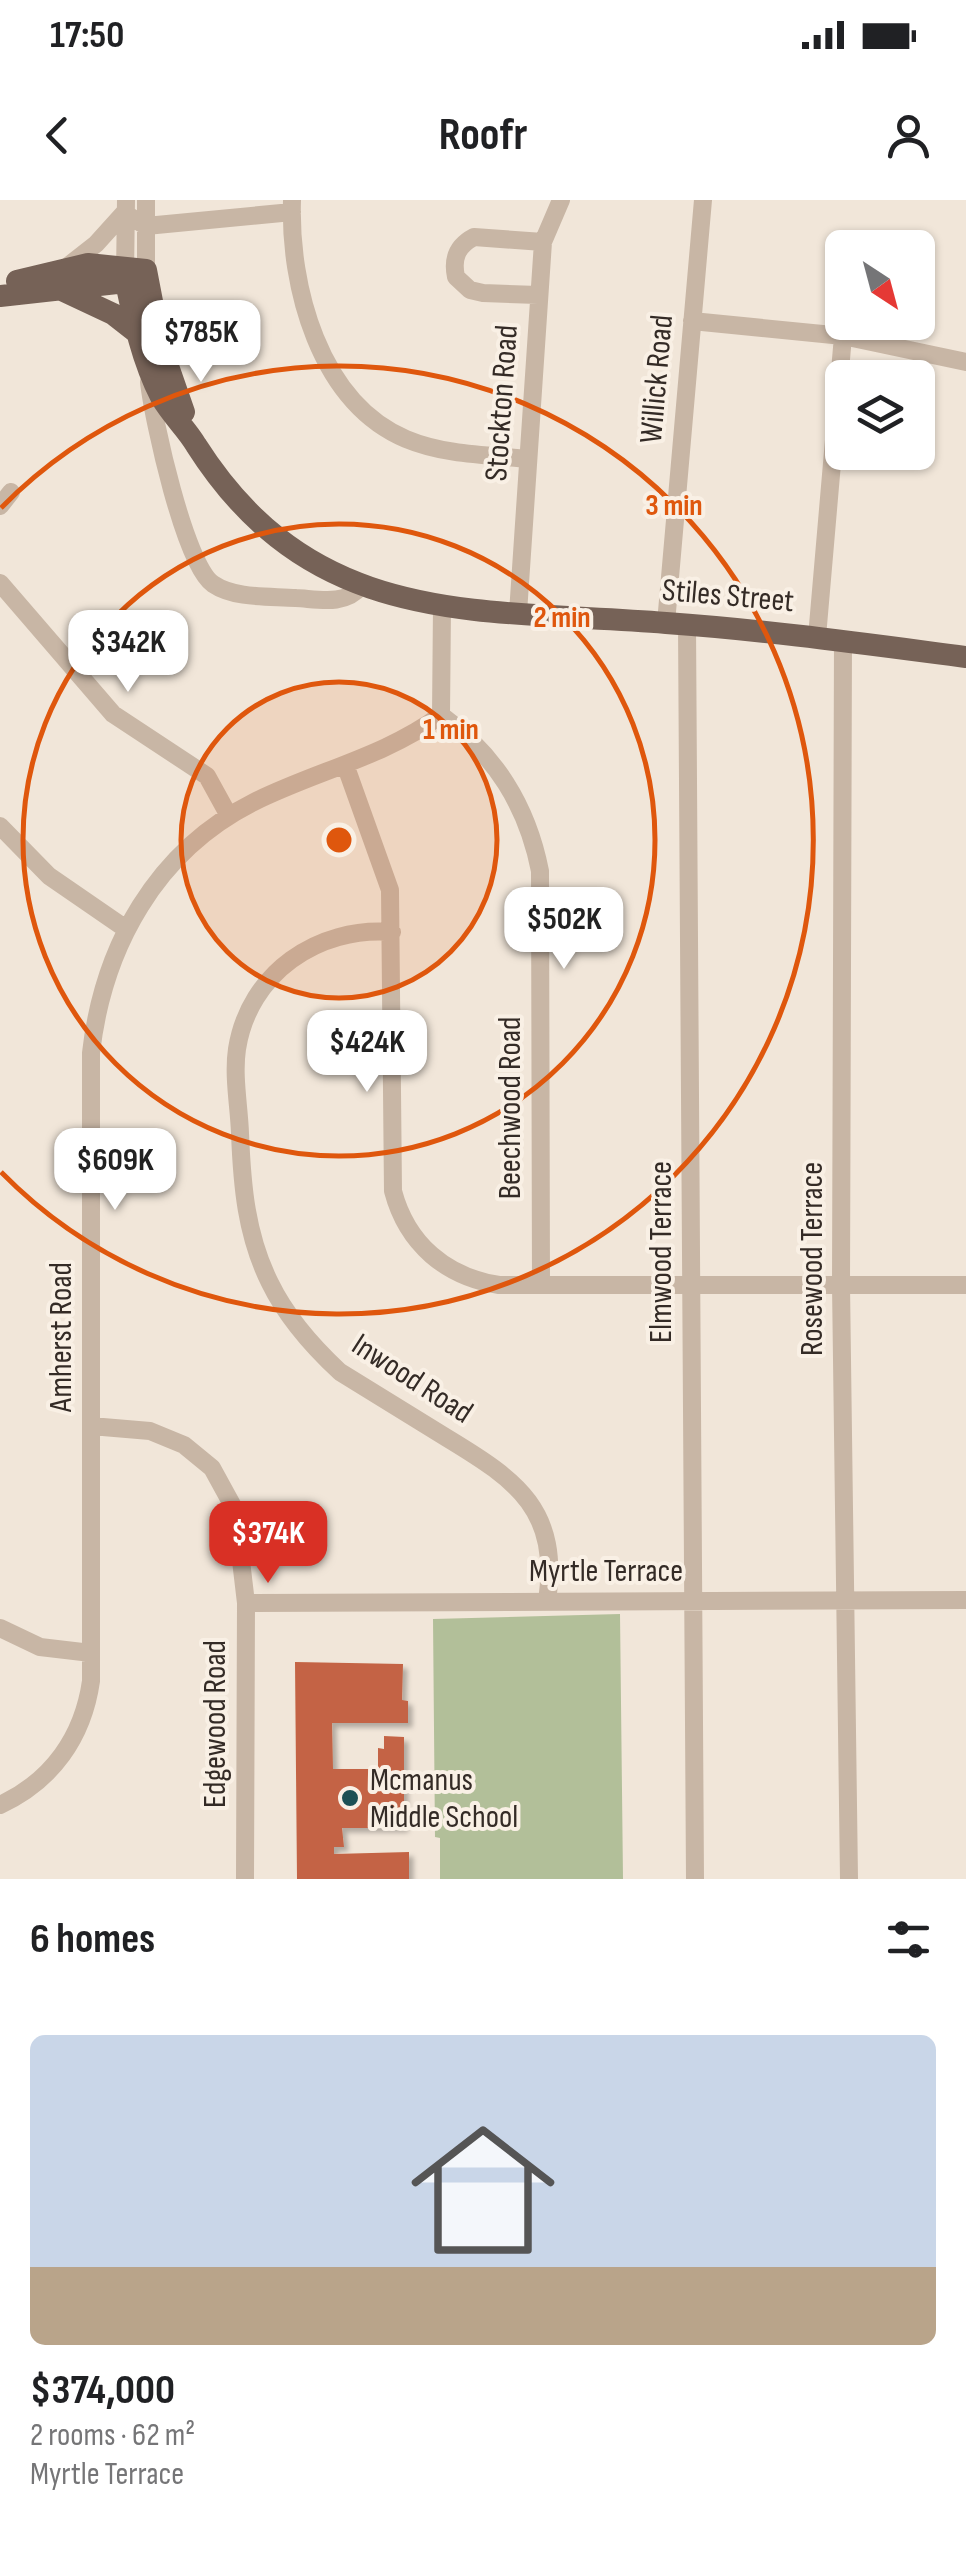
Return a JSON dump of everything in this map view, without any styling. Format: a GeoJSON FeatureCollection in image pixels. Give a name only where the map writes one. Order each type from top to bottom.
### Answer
{"type":"FeatureCollection","features":[{"type":"Feature","properties":{"kind":"main road"},"geometry":{"type":"LineString","coordinates":[[0,286],[132,272]]}},
{"type":"Feature","properties":{"kind":"main road","name":"Stiles Street"},"geometry":{"type":"LineString","coordinates":[[132,272],[136,332],[146,362],[162,398],[226,488],[264,528],[298,555],[360,587],[442,606],[965,651]]}},
{"type":"Feature","properties":{"kind":"main road","name":"Stiles Street"},"geometry":{"type":"LineString","coordinates":[[132,272],[189,422],[189,434]]}},
{"type":"Feature","properties":{"kind":"main road"},"geometry":{"type":"LineString","coordinates":[[0,296],[60,278]]}},
{"type":"Feature","properties":{"kind":"main road"},"geometry":{"type":"LineString","coordinates":[[60,278],[136,332]]}},
{"type":"Feature","properties":{"kind":"street"},"geometry":{"type":"LineString","coordinates":[[132,272],[146,226],[146,200]]}},
{"type":"Feature","properties":{"kind":"street","name":"Stockton Road"},"geometry":{"type":"LineString","coordinates":[[518,613],[542,242],[560,200]]}},
{"type":"Feature","properties":{"kind":"street","name":"Willick Road"},"geometry":{"type":"LineString","coordinates":[[676,624],[702,200]]}},
{"type":"Feature","properties":{"kind":"street"},"geometry":{"type":"LineString","coordinates":[[125,206],[146,226]]}},
{"type":"Feature","properties":{"kind":"street"},"geometry":{"type":"LineString","coordinates":[[125,206],[132,272]]}},
{"type":"Feature","properties":{"kind":"street"},"geometry":{"type":"LineString","coordinates":[[60,278],[96,244],[125,206]]}},
{"type":"Feature","properties":{"kind":"street"},"geometry":{"type":"LineString","coordinates":[[146,226],[292,206],[312,324],[323,356],[349,399],[374,422],[420,444],[528,459]]}},
{"type":"Feature","properties":{"kind":"street"},"geometry":{"type":"LineString","coordinates":[[538,296],[470,290],[456,277],[455,259],[458,249],[474,237],[542,242]]}},
{"type":"Feature","properties":{"kind":"street"},"geometry":{"type":"LineString","coordinates":[[692,321],[825,334]]}},
{"type":"Feature","properties":{"kind":"street"},"geometry":{"type":"LineString","coordinates":[[817,637],[842,340]]}},
{"type":"Feature","properties":{"kind":"street"},"geometry":{"type":"LineString","coordinates":[[861,340],[966,362]]}},
{"type":"Feature","properties":{"kind":"street"},"geometry":{"type":"LineString","coordinates":[[146,362],[154,424],[195,558],[209,581],[244,594],[330,600],[351,596],[360,587]]}},
{"type":"Feature","properties":{"kind":"street"},"geometry":{"type":"LineString","coordinates":[[0,582],[113,714],[195,764],[229,816]]}},
{"type":"Feature","properties":{"kind":"street"},"geometry":{"type":"LineString","coordinates":[[441,715],[442,606]]}},
{"type":"Feature","properties":{"kind":"street","name":"Elmwood Terrace"},"geometry":{"type":"LineString","coordinates":[[676,624],[691,1285],[695,1879]]}},
{"type":"Feature","properties":{"kind":"street","name":"Rosewood Terrace"},"geometry":{"type":"LineString","coordinates":[[843,640],[841,1285],[849,1879]]}},
{"type":"Feature","properties":{"kind":"street","name":"Amherst Road"},"geometry":{"type":"LineString","coordinates":[[0,1805],[43,1778],[72,1741],[88,1696],[92,1653],[91,1053],[102,989],[126,929],[180,855],[229,816],[257,800],[346,767],[419,731],[441,715]]}},
{"type":"Feature","properties":{"kind":"street","name":"Beechwood Road"},"geometry":{"type":"LineString","coordinates":[[441,715],[479,746],[508,784],[529,826],[540,871],[541,1285]]}},
{"type":"Feature","properties":{"kind":"street"},"geometry":{"type":"LineString","coordinates":[[346,767],[380,853],[390,890],[390,1160],[401,1215],[422,1247],[451,1270],[486,1283],[966,1285]]}},
{"type":"Feature","properties":{"kind":"street"},"geometry":{"type":"LineString","coordinates":[[0,826],[49,876],[126,929]]}},
{"type":"Feature","properties":{"kind":"street","name":"Inwood Road"},"geometry":{"type":"LineString","coordinates":[[392,932],[350,933],[308,948],[274,974],[249,1010],[237,1053],[242,1176],[250,1230],[284,1308],[319,1353],[340,1372],[496,1468],[522,1491],[542,1523],[548,1547],[546,1602]]}},
{"type":"Feature","properties":{"kind":"street","name":"Edgewood Road"},"geometry":{"type":"LineString","coordinates":[[91,1426],[162,1434],[194,1451],[212,1468],[235,1510],[246,1603],[245,1879]]}},
{"type":"Feature","properties":{"kind":"street","name":"Myrtle Terrace"},"geometry":{"type":"LineString","coordinates":[[246,1603],[966,1600]]}},
{"type":"Feature","properties":{"kind":"street"},"geometry":{"type":"LineString","coordinates":[[0,1628],[40,1648],[92,1653]]}},
{"type":"Feature","properties":{"kind":"green space"},"geometry":{"type":"Polygon","coordinates":[[[620,1614],[623,1879],[440,1879],[440,1838],[435,1837],[433,1619],[620,1614]]]}},
{"type":"Feature","properties":{"kind":"building","name":"Mcmanus Middle School"},"geometry":{"type":"Polygon","coordinates":[[[295,1662],[403,1664],[402,1700],[408,1701],[408,1723],[332,1723],[333,1769],[378,1769],[378,1748],[384,1749],[384,1736],[404,1737],[404,1828],[342,1828],[344,1847],[334,1847],[334,1854],[409,1852],[409,1879],[297,1879],[295,1662]]]}},
{"type":"Feature","properties":{"kind":"place","name":"Mcmanus Middle School"},"geometry":{"type":"Point","coordinates":[350,1798]}}]}
